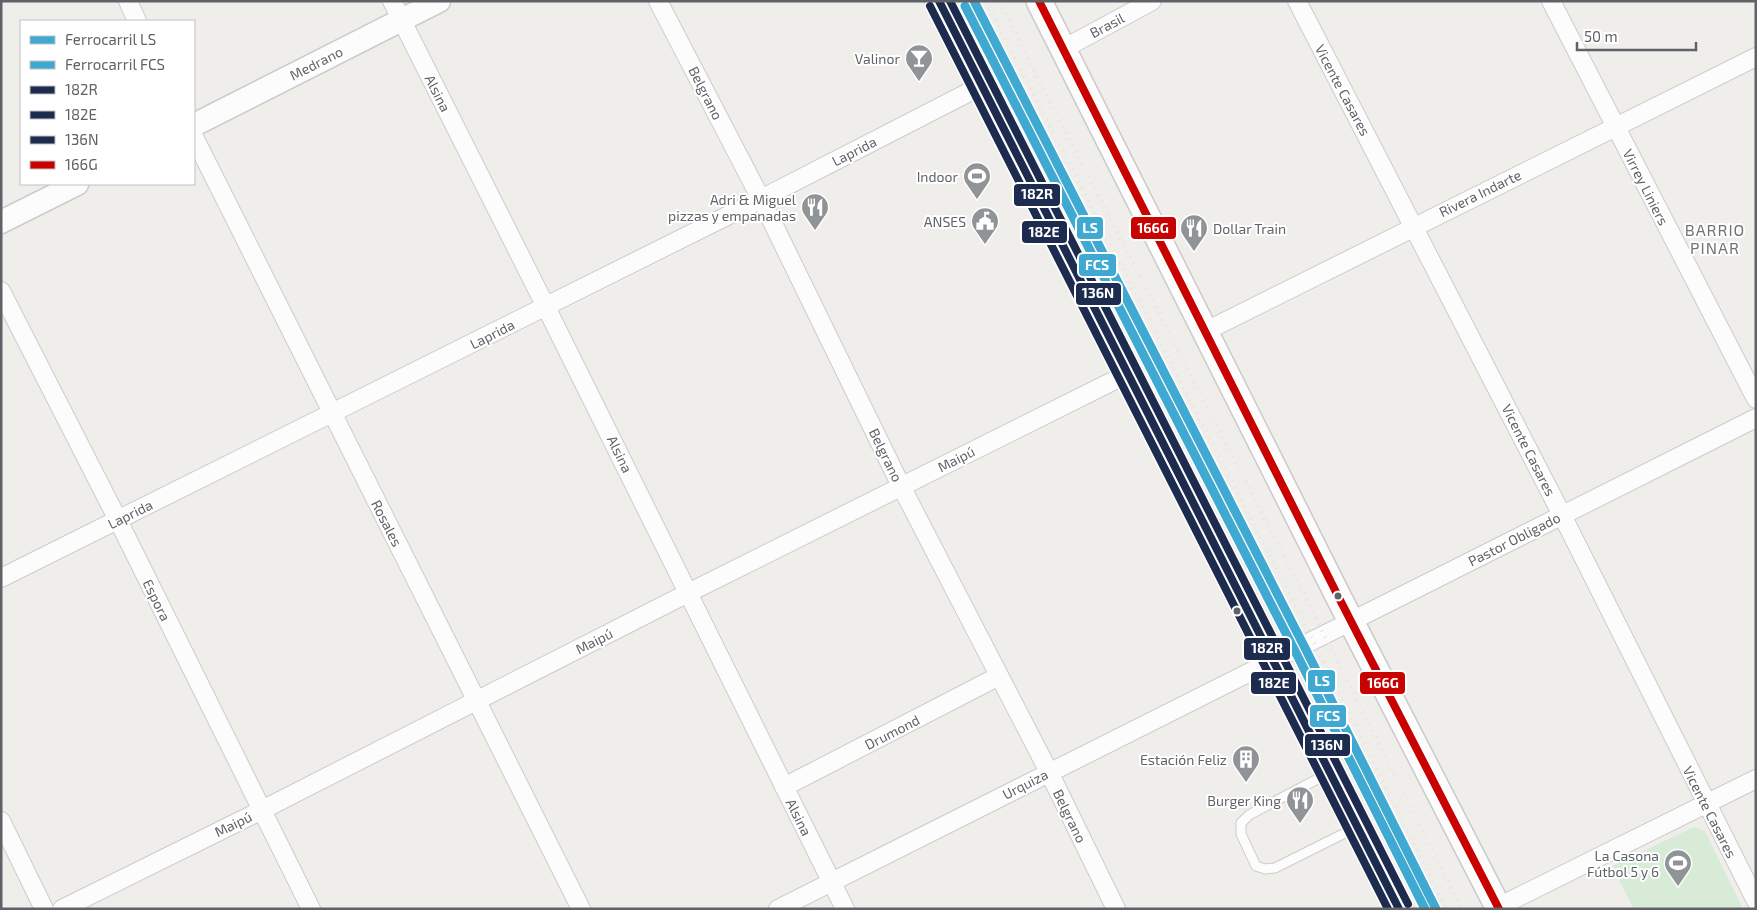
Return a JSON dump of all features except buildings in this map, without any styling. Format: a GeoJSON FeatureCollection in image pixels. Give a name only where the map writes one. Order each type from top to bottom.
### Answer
{"type":"FeatureCollection","features":[{"type":"Feature","properties":{"kind":"main road"},"geometry":{"type":"LineString","coordinates":[[939,1],[1399,909]]}},
{"type":"Feature","properties":{"kind":"main road"},"geometry":{"type":"LineString","coordinates":[[1039,1],[1350,621],[1498,908]]}},
{"type":"Feature","properties":{"kind":"street"},"geometry":{"type":"LineString","coordinates":[[128,1],[137,20]]}},
{"type":"Feature","properties":{"kind":"street","name":"Medrano"},"geometry":{"type":"LineString","coordinates":[[195,124],[397,11],[439,1]]}},
{"type":"Feature","properties":{"kind":"street","name":"Belgrano"},"geometry":{"type":"LineString","coordinates":[[658,1],[761,199],[901,486],[1116,909]]}},
{"type":"Feature","properties":{"kind":"street","name":"Brasil"},"geometry":{"type":"LineString","coordinates":[[1063,49],[1152,1]]}},
{"type":"Feature","properties":{"kind":"street","name":"Vicente Casares"},"geometry":{"type":"LineString","coordinates":[[1296,1],[1562,515],[1756,900]]}},
{"type":"Feature","properties":{"kind":"street","name":"Virrey Liniers"},"geometry":{"type":"LineString","coordinates":[[1551,1],[1756,399]]}},
{"type":"Feature","properties":{"kind":"street","name":"Alsina"},"geometry":{"type":"LineString","coordinates":[[397,11],[845,909]]}},
{"type":"Feature","properties":{"kind":"street","name":"Rivera Indarte"},"geometry":{"type":"LineString","coordinates":[[1206,331],[1756,57]]}},
{"type":"Feature","properties":{"kind":"street","name":"Laprida"},"geometry":{"type":"LineString","coordinates":[[1,578],[546,307],[981,86]]}},
{"type":"Feature","properties":{"kind":"street","name":"Rosales"},"geometry":{"type":"LineString","coordinates":[[195,139],[332,414],[478,700],[581,909]]}},
{"type":"Feature","properties":{"kind":"street"},"geometry":{"type":"LineString","coordinates":[[1,222],[74,185]]}},
{"type":"Feature","properties":{"kind":"street","name":"Espora"},"geometry":{"type":"LineString","coordinates":[[1,291],[118,520],[311,909]]}},
{"type":"Feature","properties":{"kind":"street","name":"Maipú"},"geometry":{"type":"LineString","coordinates":[[62,909],[1127,374]]}},
{"type":"Feature","properties":{"kind":"street","name":"Pastor Obligado"},"geometry":{"type":"LineString","coordinates":[[1273,659],[1756,418]]}},
{"type":"Feature","properties":{"kind":"street","name":"Urquiza"},"geometry":{"type":"LineString","coordinates":[[778,909],[1273,659]]}},
{"type":"Feature","properties":{"kind":"street","name":"Drumond"},"geometry":{"type":"LineString","coordinates":[[784,787],[999,676]]}},
{"type":"Feature","properties":{"kind":"street"},"geometry":{"type":"LineString","coordinates":[[1498,908],[1756,779]]}},
{"type":"Feature","properties":{"kind":"street"},"geometry":{"type":"LineString","coordinates":[[1,821],[44,909]]}},
{"type":"Feature","properties":{"kind":"lane"},"geometry":{"type":"LineString","coordinates":[[1330,773],[1249,814],[1241,824],[1241,834],[1256,866],[1265,869],[1275,868],[1357,827]]}},
{"type":"Feature","properties":{"kind":"green space","name":"La Casona Fútbol 5 y 6"},"geometry":{"type":"Polygon","coordinates":[[[1694,827],[1705,831],[1743,909],[1634,909],[1612,866],[1694,827]]]}},
{"type":"Feature","properties":{"kind":"railway"},"geometry":{"type":"LineString","coordinates":[[986,1],[1313,640],[1446,909]]}},
{"type":"Feature","properties":{"kind":"railway"},"geometry":{"type":"LineString","coordinates":[[1000,1],[1030,63],[1304,595],[1462,909]]}},
{"type":"Feature","properties":{"kind":"rail line","name":"LS"},"geometry":{"type":"LineString","coordinates":[[974,1],[1303,644],[1436,909]]}},
{"type":"Feature","properties":{"kind":"rail line","name":"FCS"},"geometry":{"type":"LineString","coordinates":[[965,6],[1425,909]]}},
{"type":"Feature","properties":{"kind":"transit line","name":"182R"},"geometry":{"type":"LineString","coordinates":[[939,1],[1399,909]]}},
{"type":"Feature","properties":{"kind":"transit line","name":"136N"},"geometry":{"type":"LineString","coordinates":[[950,1],[1408,904]]}},
{"type":"Feature","properties":{"kind":"transit line","name":"166G"},"geometry":{"type":"LineString","coordinates":[[1039,1],[1338,596],[1499,909]]}},
{"type":"Feature","properties":{"kind":"transit line","name":"182E"},"geometry":{"type":"LineString","coordinates":[[930,6],[1388,909]]}},
{"type":"Feature","properties":{"kind":"place","name":"Valinor"},"geometry":{"type":"Point","coordinates":[919,82]}},
{"type":"Feature","properties":{"kind":"place","name":"Indoor"},"geometry":{"type":"Point","coordinates":[977,200]}},
{"type":"Feature","properties":{"kind":"place","name":"Adri & Miguel pizzas y empanadas"},"geometry":{"type":"Point","coordinates":[815,231]}},
{"type":"Feature","properties":{"kind":"place","name":"ANSES"},"geometry":{"type":"Point","coordinates":[985,245]}},
{"type":"Feature","properties":{"kind":"place","name":"Dollar Train"},"geometry":{"type":"Point","coordinates":[1194,252]}},
{"type":"Feature","properties":{"kind":"place","name":"Estación Feliz"},"geometry":{"type":"Point","coordinates":[1246,783]}},
{"type":"Feature","properties":{"kind":"place","name":"Burger King"},"geometry":{"type":"Point","coordinates":[1300,824]}},
{"type":"Feature","properties":{"kind":"place","name":"La Casona Fútbol 5 y 6"},"geometry":{"type":"Point","coordinates":[1678,887]}},
{"type":"Feature","properties":{"kind":"district","name":"BARRIO PINAR"},"geometry":{"type":"Point","coordinates":[1715,238]}}]}
